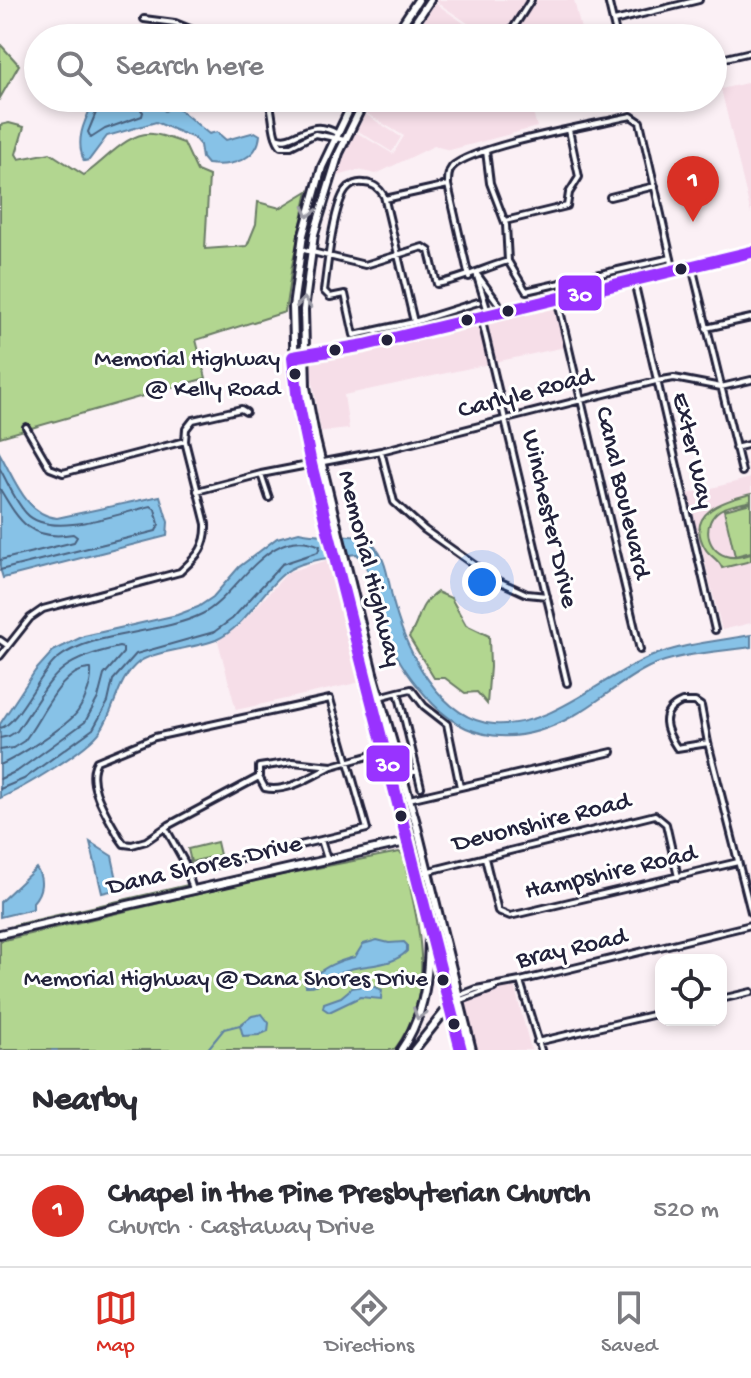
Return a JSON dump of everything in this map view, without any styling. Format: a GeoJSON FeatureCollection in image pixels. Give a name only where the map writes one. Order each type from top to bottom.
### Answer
{"type":"FeatureCollection","features":[{"type":"Feature","properties":{"kind":"main road"},"geometry":{"type":"LineString","coordinates":[[402,24],[418,0]]}},
{"type":"Feature","properties":{"kind":"main road"},"geometry":{"type":"LineString","coordinates":[[414,24],[430,0]]}},
{"type":"Feature","properties":{"kind":"main road","name":"Memorial Highway"},"geometry":{"type":"LineString","coordinates":[[348,112],[314,191],[300,249],[294,297],[293,357],[298,401],[369,699],[399,802],[461,1050]]}},
{"type":"Feature","properties":{"kind":"main road","name":"Memorial Highway"},"geometry":{"type":"LineString","coordinates":[[359,112],[324,196],[311,251],[305,294],[304,356],[309,406],[379,697],[405,771],[409,799],[472,1050]]}},
{"type":"Feature","properties":{"kind":"main road"},"geometry":{"type":"LineString","coordinates":[[293,357],[365,345],[751,252]]}},
{"type":"Feature","properties":{"kind":"main road"},"geometry":{"type":"LineString","coordinates":[[369,699],[379,697]]}},
{"type":"Feature","properties":{"kind":"main road"},"geometry":{"type":"LineString","coordinates":[[399,802],[409,799]]}},
{"type":"Feature","properties":{"kind":"main road","name":"Dana Shores Drive"},"geometry":{"type":"LineString","coordinates":[[0,934],[420,838]]}},
{"type":"Feature","properties":{"kind":"main road"},"geometry":{"type":"LineString","coordinates":[[401,1050],[415,1025],[427,985],[428,919]]}},
{"type":"Feature","properties":{"kind":"main road"},"geometry":{"type":"LineString","coordinates":[[414,1050],[457,996],[444,984]]}},
{"type":"Feature","properties":{"kind":"street"},"geometry":{"type":"LineString","coordinates":[[516,24],[531,0]]}},
{"type":"Feature","properties":{"kind":"street"},"geometry":{"type":"LineString","coordinates":[[608,0],[615,24]]}},
{"type":"Feature","properties":{"kind":"street"},"geometry":{"type":"LineString","coordinates":[[614,21],[699,0]]}},
{"type":"Feature","properties":{"kind":"street"},"geometry":{"type":"LineString","coordinates":[[144,19],[179,24]]}},
{"type":"Feature","properties":{"kind":"street"},"geometry":{"type":"LineString","coordinates":[[727,58],[751,52]]}},
{"type":"Feature","properties":{"kind":"street"},"geometry":{"type":"LineString","coordinates":[[272,112],[277,142],[284,147],[312,134],[345,140]]}},
{"type":"Feature","properties":{"kind":"street"},"geometry":{"type":"LineString","coordinates":[[469,277],[448,185],[451,168],[486,149],[631,116],[640,122],[672,260],[526,291],[508,261],[505,221],[489,178],[486,149]]}},
{"type":"Feature","properties":{"kind":"street"},"geometry":{"type":"LineString","coordinates":[[505,221],[567,206],[569,193],[579,177],[569,130]]}},
{"type":"Feature","properties":{"kind":"street"},"geometry":{"type":"LineString","coordinates":[[414,322],[385,199],[378,189],[364,183],[352,185],[345,191],[329,255],[324,293],[330,297],[345,294],[354,335],[414,322],[478,302]]}},
{"type":"Feature","properties":{"kind":"street"},"geometry":{"type":"LineString","coordinates":[[385,199],[448,185]]}},
{"type":"Feature","properties":{"kind":"street"},"geometry":{"type":"LineString","coordinates":[[610,197],[655,186]]}},
{"type":"Feature","properties":{"kind":"street"},"geometry":{"type":"LineString","coordinates":[[300,249],[365,265],[423,247],[429,251],[437,284],[469,277],[508,261]]}},
{"type":"Feature","properties":{"kind":"street"},"geometry":{"type":"LineString","coordinates":[[692,266],[742,472]]}},
{"type":"Feature","properties":{"kind":"street"},"geometry":{"type":"LineString","coordinates":[[476,273],[501,312]]}},
{"type":"Feature","properties":{"kind":"street","name":"Winchester Drive"},"geometry":{"type":"LineString","coordinates":[[476,273],[567,683]]}},
{"type":"Feature","properties":{"kind":"street","name":"Exter Way"},"geometry":{"type":"LineString","coordinates":[[634,280],[715,630]]}},
{"type":"Feature","properties":{"kind":"street","name":"Canal Boulevard"},"geometry":{"type":"LineString","coordinates":[[557,298],[640,650]]}},
{"type":"Feature","properties":{"kind":"street"},"geometry":{"type":"LineString","coordinates":[[706,328],[751,318]]}},
{"type":"Feature","properties":{"kind":"street","name":"Carlyle Road"},"geometry":{"type":"LineString","coordinates":[[197,491],[261,474],[381,451],[656,381],[674,378],[721,387],[751,380]]}},
{"type":"Feature","properties":{"kind":"street"},"geometry":{"type":"LineString","coordinates":[[0,656],[30,618],[43,609],[180,572],[197,557],[206,538],[206,524],[185,441],[186,429],[193,420],[241,409],[246,412]]}},
{"type":"Feature","properties":{"kind":"street"},"geometry":{"type":"LineString","coordinates":[[26,427],[50,468],[63,473],[185,441]]}},
{"type":"Feature","properties":{"kind":"street"},"geometry":{"type":"LineString","coordinates":[[735,448],[751,444]]}},
{"type":"Feature","properties":{"kind":"street"},"geometry":{"type":"LineString","coordinates":[[381,451],[394,502],[425,530],[494,579],[527,594],[547,596]]}},
{"type":"Feature","properties":{"kind":"street"},"geometry":{"type":"LineString","coordinates":[[261,474],[269,498]]}},
{"type":"Feature","properties":{"kind":"street"},"geometry":{"type":"LineString","coordinates":[[0,640],[7,645]]}},
{"type":"Feature","properties":{"kind":"street"},"geometry":{"type":"LineString","coordinates":[[379,697],[411,689],[427,709],[445,722],[460,787]]}},
{"type":"Feature","properties":{"kind":"street"},"geometry":{"type":"LineString","coordinates":[[398,692],[421,787]]}},
{"type":"Feature","properties":{"kind":"street"},"geometry":{"type":"LineString","coordinates":[[187,872],[367,829],[330,699],[155,737],[97,761],[92,770],[95,790],[124,844],[137,845],[259,777]]}},
{"type":"Feature","properties":{"kind":"street"},"geometry":{"type":"LineString","coordinates":[[708,743],[677,748],[665,722],[670,707],[682,702],[695,702],[701,706],[751,912]]}},
{"type":"Feature","properties":{"kind":"street"},"geometry":{"type":"LineString","coordinates":[[332,766],[297,784],[274,789],[262,785],[259,777],[259,767],[285,762],[332,766],[384,752]]}},
{"type":"Feature","properties":{"kind":"street"},"geometry":{"type":"LineString","coordinates":[[409,799],[612,752]]}},
{"type":"Feature","properties":{"kind":"street"},"geometry":{"type":"LineString","coordinates":[[405,771],[415,764]]}},
{"type":"Feature","properties":{"kind":"street"},"geometry":{"type":"LineString","coordinates":[[405,771],[417,772]]}},
{"type":"Feature","properties":{"kind":"street","name":"Devonshire Road"},"geometry":{"type":"LineString","coordinates":[[417,874],[655,815],[666,824],[678,877]]}},
{"type":"Feature","properties":{"kind":"street"},"geometry":{"type":"LineString","coordinates":[[166,829],[193,890]]}},
{"type":"Feature","properties":{"kind":"street"},"geometry":{"type":"LineString","coordinates":[[321,840],[327,859]]}},
{"type":"Feature","properties":{"kind":"street","name":"Hampshire Road"},"geometry":{"type":"LineString","coordinates":[[485,858],[498,911],[510,916],[738,862]]}},
{"type":"Feature","properties":{"kind":"street","name":"Bray Road"},"geometry":{"type":"LineString","coordinates":[[457,996],[751,925]]}},
{"type":"Feature","properties":{"kind":"street"},"geometry":{"type":"LineString","coordinates":[[520,981],[541,1050]]}},
{"type":"Feature","properties":{"kind":"street"},"geometry":{"type":"LineString","coordinates":[[727,998],[751,992]]}},
{"type":"Feature","properties":{"kind":"street"},"geometry":{"type":"LineString","coordinates":[[537,1042],[655,1014]]}},
{"type":"Feature","properties":{"kind":"shaded area"},"geometry":{"type":"Polygon","coordinates":[[[434,0],[528,0],[512,24],[469,24],[435,1],[418,24],[434,0]]]}},
{"type":"Feature","properties":{"kind":"shaded area"},"geometry":{"type":"Polygon","coordinates":[[[534,0],[574,0],[580,24],[519,24],[534,0]]]}},
{"type":"Feature","properties":{"kind":"shaded area"},"geometry":{"type":"Polygon","coordinates":[[[435,3],[465,24],[422,24],[435,3]]]}},
{"type":"Feature","properties":{"kind":"shaded area"},"geometry":{"type":"Polygon","coordinates":[[[751,82],[751,214],[727,112],[727,88],[751,82]]]}},
{"type":"Feature","properties":{"kind":"shaded area"},"geometry":{"type":"Polygon","coordinates":[[[363,112],[364,112],[533,112],[537,127],[450,150],[434,146],[376,174],[358,170],[338,176],[332,182],[342,154],[363,112]],[[364,112],[354,131],[393,154],[404,136],[364,112]]]}},
{"type":"Feature","properties":{"kind":"shaded area"},"geometry":{"type":"Polygon","coordinates":[[[365,114],[401,137],[392,152],[357,130],[365,114]]]}},
{"type":"Feature","properties":{"kind":"shaded area"},"geometry":{"type":"Polygon","coordinates":[[[555,302],[565,347],[495,362],[485,318],[555,302]]]}},
{"type":"Feature","properties":{"kind":"shaded area"},"geometry":{"type":"Polygon","coordinates":[[[479,320],[489,364],[344,395],[349,429],[321,432],[309,359],[479,320]]]}},
{"type":"Feature","properties":{"kind":"shaded area"},"geometry":{"type":"Polygon","coordinates":[[[751,478],[751,623],[722,630],[688,494],[751,478]]]}},
{"type":"Feature","properties":{"kind":"shaded area"},"geometry":{"type":"Polygon","coordinates":[[[331,559],[361,682],[236,710],[218,641],[239,626],[288,572],[331,559]]]}},
{"type":"Feature","properties":{"kind":"shaded area"},"geometry":{"type":"Polygon","coordinates":[[[514,985],[531,1050],[475,1050],[463,1003],[514,985]]]}},
{"type":"Feature","properties":{"kind":"green space"},"geometry":{"type":"Polygon","coordinates":[[[0,44],[19,65],[0,98],[0,44]]]}},
{"type":"Feature","properties":{"kind":"green space"},"geometry":{"type":"Polygon","coordinates":[[[9,123],[24,127],[16,154],[19,159],[50,153],[84,175],[117,148],[144,134],[165,136],[184,143],[197,171],[209,176],[205,249],[247,246],[256,224],[258,202],[280,208],[308,191],[285,312],[196,340],[206,378],[0,437],[0,125],[9,123]]]}},
{"type":"Feature","properties":{"kind":"green space"},"geometry":{"type":"Polygon","coordinates":[[[751,494],[751,501],[723,508],[710,521],[708,535],[719,553],[732,557],[751,554],[751,561],[722,568],[705,548],[700,525],[704,517],[720,504],[751,494]]]}},
{"type":"Feature","properties":{"kind":"green space"},"geometry":{"type":"Polygon","coordinates":[[[751,503],[751,552],[735,556],[724,510],[751,503]]]}},
{"type":"Feature","properties":{"kind":"green space"},"geometry":{"type":"Polygon","coordinates":[[[437,592],[451,598],[466,625],[489,636],[487,704],[477,692],[465,693],[445,678],[434,678],[409,637],[422,608],[437,592]]]}},
{"type":"Feature","properties":{"kind":"green space"},"geometry":{"type":"Polygon","coordinates":[[[217,842],[220,855],[191,862],[188,849],[217,842]]]}},
{"type":"Feature","properties":{"kind":"green space"},"geometry":{"type":"Polygon","coordinates":[[[399,852],[403,855],[414,905],[421,979],[417,1004],[394,1050],[0,1050],[0,941],[261,879],[399,852]]]}},
{"type":"Feature","properties":{"kind":"green space"},"geometry":{"type":"Polygon","coordinates":[[[188,885],[189,888],[15,928],[14,925],[188,885]]]}},
{"type":"Feature","properties":{"kind":"water"},"geometry":{"type":"Polygon","coordinates":[[[89,112],[182,112],[209,134],[217,132],[226,140],[255,132],[260,135],[254,151],[241,160],[207,164],[194,138],[156,122],[107,136],[89,160],[84,161],[80,146],[89,112]]]}},
{"type":"Feature","properties":{"kind":"water"},"geometry":{"type":"Polygon","coordinates":[[[0,454],[22,494],[46,515],[57,518],[160,496],[168,522],[167,536],[3,578],[0,568],[0,454]]]}},
{"type":"Feature","properties":{"kind":"water"},"geometry":{"type":"Polygon","coordinates":[[[299,532],[360,537],[373,544],[383,560],[407,642],[428,680],[457,710],[475,720],[494,724],[535,718],[575,700],[631,666],[674,649],[751,635],[751,647],[661,662],[639,672],[583,710],[552,726],[532,733],[493,736],[457,723],[412,680],[388,637],[372,580],[357,554],[320,559],[286,572],[227,634],[208,643],[155,655],[139,662],[121,685],[106,721],[94,738],[54,768],[0,798],[0,724],[35,671],[53,651],[84,636],[177,615],[198,607],[213,597],[239,567],[277,538],[299,532]]]}},
{"type":"Feature","properties":{"kind":"water"},"geometry":{"type":"Polygon","coordinates":[[[90,842],[112,856],[119,889],[102,893],[90,842]]]}},
{"type":"Feature","properties":{"kind":"water"},"geometry":{"type":"Polygon","coordinates":[[[36,868],[41,885],[33,909],[0,917],[0,902],[36,868]]]}},
{"type":"Feature","properties":{"kind":"water"},"geometry":{"type":"Polygon","coordinates":[[[377,940],[404,942],[407,951],[391,961],[353,968],[306,986],[305,981],[323,969],[355,957],[363,944],[377,940]]]}},
{"type":"Feature","properties":{"kind":"water"},"geometry":{"type":"Polygon","coordinates":[[[370,985],[382,990],[381,999],[360,997],[329,1012],[323,1008],[324,1003],[341,997],[352,988],[370,985]]]}},
{"type":"Feature","properties":{"kind":"water"},"geometry":{"type":"Polygon","coordinates":[[[262,1014],[269,1023],[268,1031],[243,1036],[240,1025],[252,1016],[262,1014]]]}},
{"type":"Feature","properties":{"kind":"waterway"},"geometry":{"type":"LineString","coordinates":[[207,1050],[224,1029],[240,1025]]}},
{"type":"Feature","properties":{"kind":"waterway"},"geometry":{"type":"LineString","coordinates":[[52,1050],[57,1050]]}},
{"type":"Feature","properties":{"kind":"transit line","name":"30"},"geometry":{"type":"LineString","coordinates":[[461,1050],[311,464],[293,357],[365,345],[751,252]]}},
{"type":"Feature","properties":{"kind":"place","name":"Chapel in the Pine Presbyterian Church"},"geometry":{"type":"Point","coordinates":[693,222]}},
{"type":"Feature","properties":{"kind":"place","name":"Memorial Highway @ Kelly Road"},"geometry":{"type":"Point","coordinates":[295,374]}},
{"type":"Feature","properties":{"kind":"place","name":"Memorial Highway @ Dana Shores Drive"},"geometry":{"type":"Point","coordinates":[443,980]}}]}
